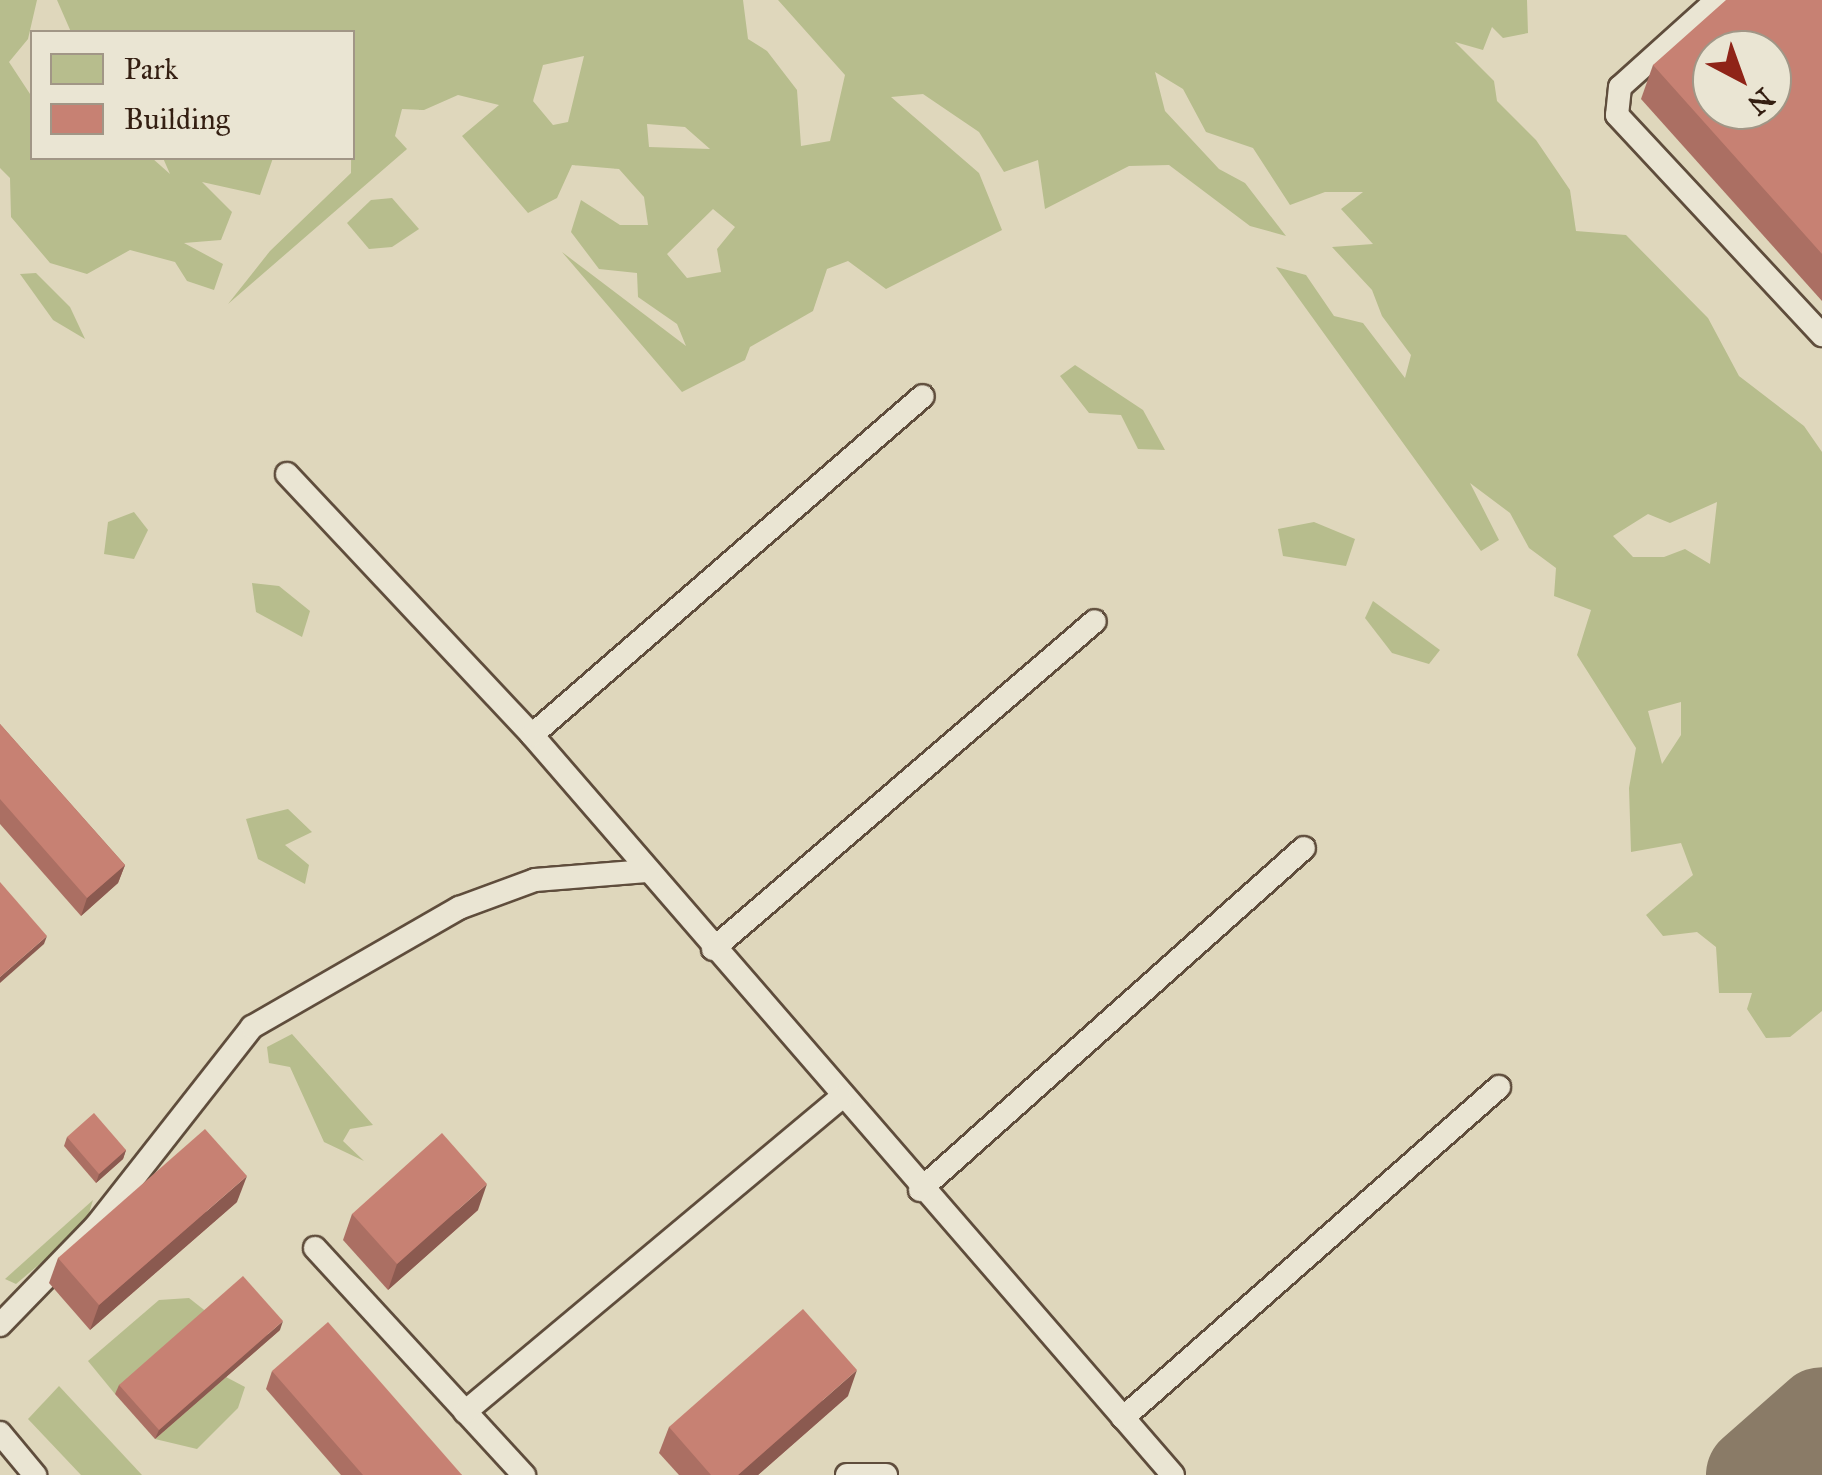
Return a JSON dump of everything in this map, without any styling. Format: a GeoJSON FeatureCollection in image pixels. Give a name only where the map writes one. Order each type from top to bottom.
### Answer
{"type":"FeatureCollection","features":[{"type":"Feature","properties":{"kind":"lane"},"geometry":{"type":"LineString","coordinates":[[1718,0],[1620,87],[1617,115],[1822,335]]}},
{"type":"Feature","properties":{"kind":"lane"},"geometry":{"type":"LineString","coordinates":[[532,736],[923,396]]}},
{"type":"Feature","properties":{"kind":"lane"},"geometry":{"type":"LineString","coordinates":[[287,474],[532,736],[840,1098],[1173,1475]]}},
{"type":"Feature","properties":{"kind":"lane"},"geometry":{"type":"LineString","coordinates":[[714,949],[1095,621]]}},
{"type":"Feature","properties":{"kind":"lane"},"geometry":{"type":"LineString","coordinates":[[920,1190],[1304,848]]}},
{"type":"Feature","properties":{"kind":"lane"},"geometry":{"type":"LineString","coordinates":[[0,1324],[96,1226],[252,1027],[459,908],[536,880],[646,870]]}},
{"type":"Feature","properties":{"kind":"lane"},"geometry":{"type":"LineString","coordinates":[[1123,1418],[1499,1087]]}},
{"type":"Feature","properties":{"kind":"lane"},"geometry":{"type":"LineString","coordinates":[[465,1412],[840,1098]]}},
{"type":"Feature","properties":{"kind":"lane"},"geometry":{"type":"LineString","coordinates":[[314,1248],[524,1475]]}},
{"type":"Feature","properties":{"kind":"lane"},"geometry":{"type":"LineString","coordinates":[[0,1434],[36,1475]]}},
{"type":"Feature","properties":{"kind":"lane"},"geometry":{"type":"LineString","coordinates":[[847,1475],[886,1475]]}},
{"type":"Feature","properties":{"kind":"green space"},"geometry":{"type":"Polygon","coordinates":[[[0,0],[37,0],[28,39],[9,62],[30,94],[30,160],[154,160],[170,174],[164,160],[272,160],[260,195],[202,182],[232,212],[221,240],[184,243],[223,264],[214,290],[187,281],[175,262],[130,250],[87,274],[50,263],[11,217],[10,178],[0,168],[0,0]]]}},
{"type":"Feature","properties":{"kind":"green space"},"geometry":{"type":"Polygon","coordinates":[[[57,0],[743,0],[748,39],[767,51],[797,90],[801,146],[830,141],[845,75],[778,0],[1527,0],[1528,33],[1503,38],[1492,27],[1483,50],[1455,42],[1494,81],[1497,101],[1536,140],[1570,190],[1576,231],[1626,235],[1708,318],[1739,376],[1804,426],[1822,452],[1822,1011],[1790,1037],[1766,1038],[1747,1009],[1752,993],[1719,993],[1716,947],[1697,932],[1663,936],[1646,915],[1693,875],[1681,843],[1631,852],[1629,788],[1636,748],[1577,655],[1591,610],[1554,596],[1556,568],[1529,548],[1510,513],[1470,483],[1499,540],[1481,551],[1276,267],[1306,275],[1334,316],[1363,323],[1405,378],[1411,355],[1382,316],[1372,290],[1332,247],[1373,244],[1341,209],[1363,192],[1325,192],[1290,205],[1253,148],[1206,132],[1183,89],[1155,72],[1165,111],[1219,169],[1245,183],[1286,236],[1250,226],[1169,165],[1129,166],[1045,209],[1038,160],[1004,172],[979,132],[923,94],[891,97],[979,173],[1002,230],[886,289],[848,261],[827,269],[813,311],[750,347],[745,360],[682,392],[562,252],[686,346],[677,324],[638,297],[637,273],[599,269],[571,232],[581,200],[620,225],[648,225],[644,197],[619,169],[572,165],[557,198],[528,213],[462,136],[499,105],[458,95],[424,110],[402,109],[395,136],[407,149],[228,304],[270,251],[351,173],[351,160],[355,160],[355,30],[70,30],[57,0]],[[584,56],[543,65],[533,101],[553,125],[568,122],[584,56]],[[647,124],[649,147],[710,149],[685,127],[647,124]],[[713,209],[667,254],[687,278],[721,272],[717,249],[735,227],[713,209]],[[1717,502],[1670,523],[1648,514],[1613,536],[1633,557],[1664,557],[1685,549],[1710,564],[1717,502]],[[1681,702],[1648,711],[1662,764],[1681,735],[1681,702]]]}},
{"type":"Feature","properties":{"kind":"green space"},"geometry":{"type":"Polygon","coordinates":[[[392,198],[419,229],[392,247],[369,249],[347,223],[371,200],[392,198]]]}},
{"type":"Feature","properties":{"kind":"green space"},"geometry":{"type":"Polygon","coordinates":[[[36,273],[70,307],[85,339],[53,320],[20,274],[36,273]]]}},
{"type":"Feature","properties":{"kind":"green space"},"geometry":{"type":"Polygon","coordinates":[[[1075,365],[1143,410],[1165,450],[1138,449],[1121,415],[1089,413],[1060,376],[1075,365]]]}},
{"type":"Feature","properties":{"kind":"green space"},"geometry":{"type":"Polygon","coordinates":[[[134,512],[148,530],[134,559],[104,554],[108,522],[134,512]]]}},
{"type":"Feature","properties":{"kind":"green space"},"geometry":{"type":"Polygon","coordinates":[[[1314,522],[1355,539],[1346,566],[1283,556],[1278,529],[1314,522]]]}},
{"type":"Feature","properties":{"kind":"green space"},"geometry":{"type":"Polygon","coordinates":[[[252,583],[279,586],[310,611],[302,637],[256,612],[252,583]]]}},
{"type":"Feature","properties":{"kind":"green space"},"geometry":{"type":"Polygon","coordinates":[[[1373,601],[1440,650],[1429,664],[1392,653],[1365,618],[1373,601]]]}},
{"type":"Feature","properties":{"kind":"green space"},"geometry":{"type":"Polygon","coordinates":[[[288,809],[312,832],[285,845],[309,865],[305,884],[258,859],[246,819],[288,809]]]}},
{"type":"Feature","properties":{"kind":"green space"},"geometry":{"type":"Polygon","coordinates":[[[292,1034],[373,1125],[350,1129],[343,1141],[364,1161],[324,1142],[290,1067],[269,1063],[267,1047],[292,1034]]]}},
{"type":"Feature","properties":{"kind":"green space"},"geometry":{"type":"Polygon","coordinates":[[[93,1200],[85,1226],[16,1284],[5,1279],[93,1200]]]}},
{"type":"Feature","properties":{"kind":"green space"},"geometry":{"type":"Polygon","coordinates":[[[189,1298],[208,1313],[115,1394],[88,1361],[159,1300],[189,1298]]]}},
{"type":"Feature","properties":{"kind":"green space"},"geometry":{"type":"Polygon","coordinates":[[[226,1377],[245,1387],[238,1408],[197,1449],[155,1439],[226,1377]]]}},
{"type":"Feature","properties":{"kind":"green space"},"geometry":{"type":"Polygon","coordinates":[[[59,1386],[142,1475],[81,1475],[28,1419],[59,1386]]]}},
{"type":"Feature","properties":{"kind":"building"},"geometry":{"type":"Polygon","coordinates":[[[1726,0],[1822,0],[1822,254],[1711,130],[1792,130],[1792,30],[1692,30],[1726,0]]]}},
{"type":"Feature","properties":{"kind":"building"},"geometry":{"type":"Polygon","coordinates":[[[1692,30],[1692,109],[1653,65],[1692,30]]]}},
{"type":"Feature","properties":{"kind":"building"},"geometry":{"type":"Polygon","coordinates":[[[0,724],[125,865],[87,898],[0,799],[0,724]]]}},
{"type":"Feature","properties":{"kind":"building"},"geometry":{"type":"Polygon","coordinates":[[[0,882],[47,936],[0,977],[0,882]]]}},
{"type":"Feature","properties":{"kind":"building"},"geometry":{"type":"Polygon","coordinates":[[[94,1113],[126,1150],[99,1174],[67,1137],[94,1113]]]}},
{"type":"Feature","properties":{"kind":"building"},"geometry":{"type":"Polygon","coordinates":[[[205,1129],[247,1176],[99,1305],[58,1258],[205,1129]]]}},
{"type":"Feature","properties":{"kind":"building"},"geometry":{"type":"Polygon","coordinates":[[[442,1133],[487,1184],[397,1264],[352,1214],[442,1133]]]}},
{"type":"Feature","properties":{"kind":"building"},"geometry":{"type":"Polygon","coordinates":[[[243,1276],[283,1321],[159,1430],[119,1385],[243,1276]]]}},
{"type":"Feature","properties":{"kind":"building"},"geometry":{"type":"Polygon","coordinates":[[[803,1309],[857,1370],[738,1475],[711,1475],[669,1427],[803,1309]]]}},
{"type":"Feature","properties":{"kind":"building"},"geometry":{"type":"Polygon","coordinates":[[[328,1322],[462,1475],[363,1475],[272,1371],[328,1322]]]}},
{"type":"Feature","properties":{"kind":"taxiway"},"geometry":{"type":"LineString","coordinates":[[1755,1475],[1822,1416]]}}]}
